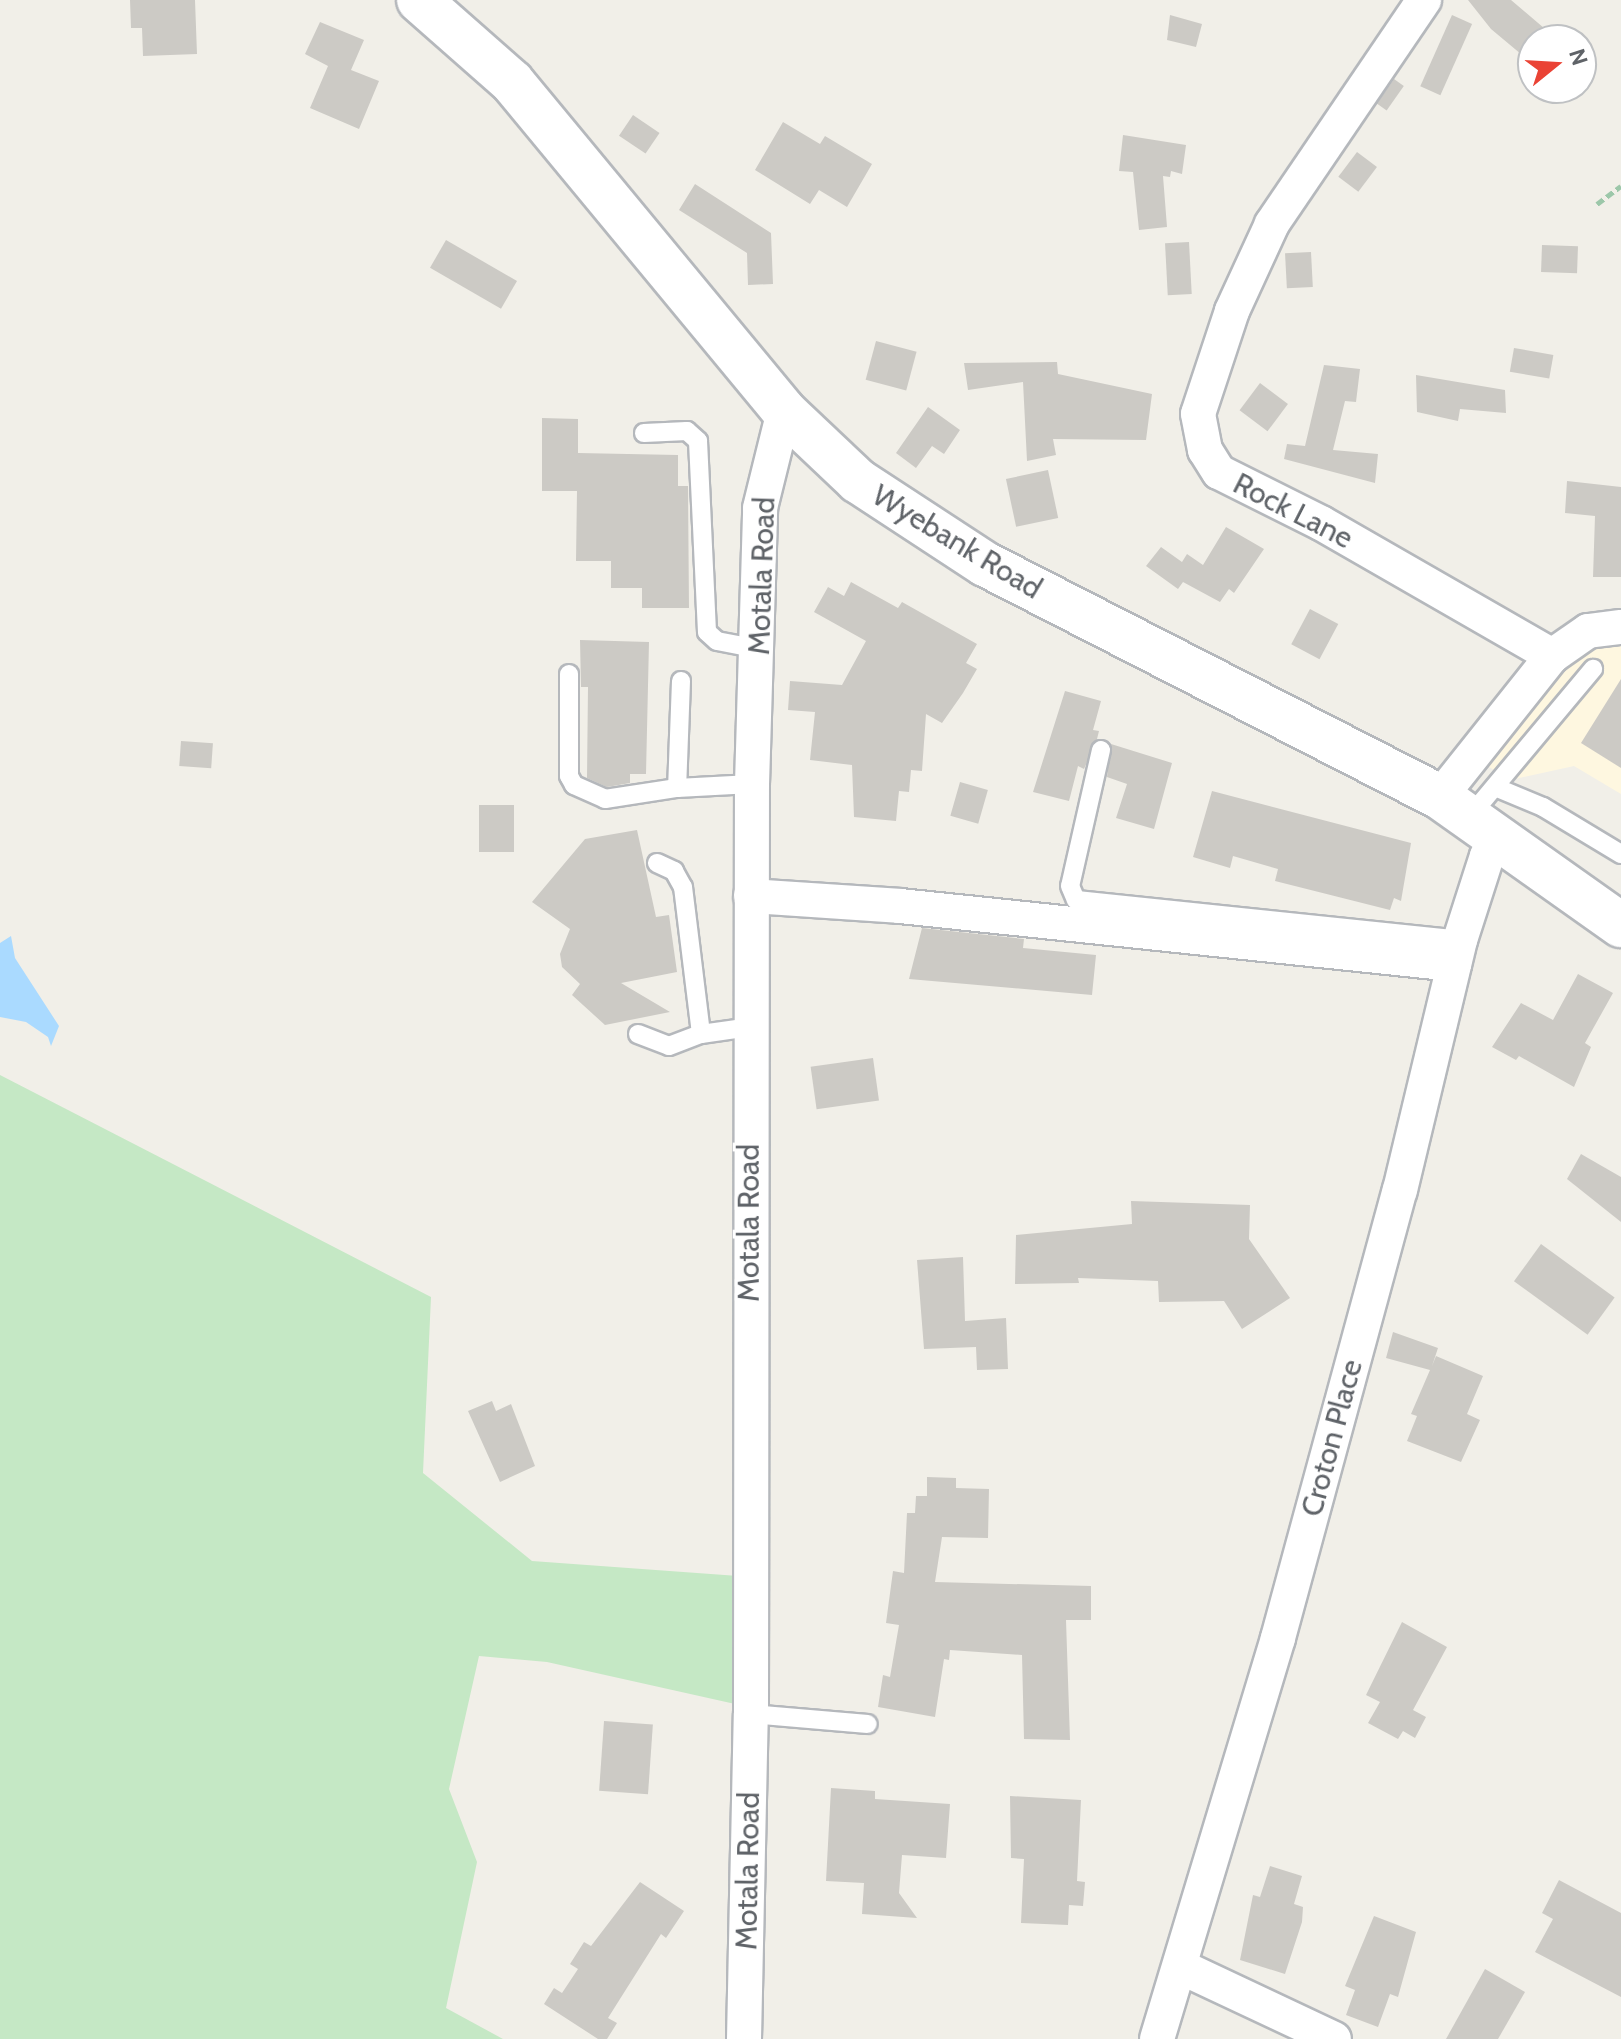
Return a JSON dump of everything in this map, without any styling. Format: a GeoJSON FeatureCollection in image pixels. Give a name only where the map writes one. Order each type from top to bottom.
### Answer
{"type":"FeatureCollection","features":[{"type":"Feature","properties":{"kind":"street","name":"Wyebank Road"},"geometry":{"type":"LineString","coordinates":[[419,0],[512,82],[784,411],[858,481],[985,564],[1476,809],[1621,925]]}},
{"type":"Feature","properties":{"kind":"street","name":"Rock Lane"},"geometry":{"type":"LineString","coordinates":[[1424,0],[1317,150],[1272,224],[1232,311],[1198,414],[1201,437],[1211,462],[1233,481],[1321,523],[1552,656]]}},
{"type":"Feature","properties":{"kind":"street","name":"Motala Road"},"geometry":{"type":"LineString","coordinates":[[744,2039],[751,1714],[752,784],[759,649],[760,508],[784,411]]}},
{"type":"Feature","properties":{"kind":"street"},"geometry":{"type":"LineString","coordinates":[[1476,809],[1552,656],[1588,631],[1621,627]]}},
{"type":"Feature","properties":{"kind":"street","name":"Croton Place"},"geometry":{"type":"LineString","coordinates":[[1157,2039],[1181,1967],[1400,1190],[1457,952],[1487,856],[1476,809]]}},
{"type":"Feature","properties":{"kind":"street"},"geometry":{"type":"LineString","coordinates":[[751,896],[1457,952]]}},
{"type":"Feature","properties":{"kind":"street"},"geometry":{"type":"LineString","coordinates":[[1181,1967],[1334,2039]]}},
{"type":"Feature","properties":{"kind":"lane"},"geometry":{"type":"LineString","coordinates":[[644,433],[687,431],[698,441],[707,632],[717,641],[759,649]]}},
{"type":"Feature","properties":{"kind":"lane"},"geometry":{"type":"LineString","coordinates":[[1476,809],[1593,669]]}},
{"type":"Feature","properties":{"kind":"lane"},"geometry":{"type":"LineString","coordinates":[[569,674],[569,776],[574,785],[605,799],[677,788],[752,784]]}},
{"type":"Feature","properties":{"kind":"lane"},"geometry":{"type":"LineString","coordinates":[[677,788],[681,681]]}},
{"type":"Feature","properties":{"kind":"lane"},"geometry":{"type":"LineString","coordinates":[[1101,750],[1070,886],[1076,900],[1457,952]]}},
{"type":"Feature","properties":{"kind":"lane"},"geometry":{"type":"LineString","coordinates":[[1476,809],[1543,807],[1621,854]]}},
{"type":"Feature","properties":{"kind":"lane"},"geometry":{"type":"LineString","coordinates":[[657,863],[674,871],[683,887],[701,1034]]}},
{"type":"Feature","properties":{"kind":"lane"},"geometry":{"type":"LineString","coordinates":[[638,1034],[669,1046],[701,1034],[750,1027]]}},
{"type":"Feature","properties":{"kind":"lane"},"geometry":{"type":"LineString","coordinates":[[751,1714],[868,1724]]}},
{"type":"Feature","properties":{"kind":"path"},"geometry":{"type":"LineString","coordinates":[[1597,204],[1621,186]]}},
{"type":"Feature","properties":{"kind":"shaded area"},"geometry":{"type":"Polygon","coordinates":[[[1593,636],[1621,639],[1621,794],[1574,766],[1510,780],[1476,759],[1593,636]]]}},
{"type":"Feature","properties":{"kind":"green space"},"geometry":{"type":"Polygon","coordinates":[[[0,1075],[431,1297],[423,1473],[532,1561],[752,1577],[753,1708],[547,1662],[479,1656],[449,1789],[477,1862],[446,2008],[503,2039],[0,2039],[0,1075]]]}},
{"type":"Feature","properties":{"kind":"water"},"geometry":{"type":"Polygon","coordinates":[[[11,936],[15,958],[59,1026],[51,1046],[48,1037],[26,1022],[0,1017],[0,943],[11,936]]]}},
{"type":"Feature","properties":{"kind":"building"},"geometry":{"type":"Polygon","coordinates":[[[130,0],[195,0],[197,54],[143,56],[142,28],[131,28],[130,0]]]}},
{"type":"Feature","properties":{"kind":"building"},"geometry":{"type":"Polygon","coordinates":[[[1468,0],[1511,0],[1539,24],[1517,24],[1517,51],[1491,29],[1468,0]]]}},
{"type":"Feature","properties":{"kind":"building"},"geometry":{"type":"Polygon","coordinates":[[[1170,15],[1202,24],[1196,47],[1167,40],[1170,15]]]}},
{"type":"Feature","properties":{"kind":"building"},"geometry":{"type":"Polygon","coordinates":[[[1452,15],[1472,24],[1440,95],[1420,86],[1452,15]]]}},
{"type":"Feature","properties":{"kind":"building"},"geometry":{"type":"Polygon","coordinates":[[[320,22],[364,40],[351,70],[379,81],[359,129],[310,108],[328,66],[305,54],[320,22]]]}},
{"type":"Feature","properties":{"kind":"building"},"geometry":{"type":"Polygon","coordinates":[[[1394,79],[1404,86],[1387,110],[1377,104],[1394,79]]]}},
{"type":"Feature","properties":{"kind":"building"},"geometry":{"type":"Polygon","coordinates":[[[633,115],[660,133],[646,154],[619,136],[633,115]]]}},
{"type":"Feature","properties":{"kind":"building"},"geometry":{"type":"Polygon","coordinates":[[[783,122],[820,144],[825,136],[872,164],[847,207],[819,190],[810,204],[755,170],[783,122]]]}},
{"type":"Feature","properties":{"kind":"building"},"geometry":{"type":"Polygon","coordinates":[[[1123,135],[1186,145],[1182,174],[1171,171],[1170,177],[1163,176],[1167,227],[1139,230],[1133,172],[1119,171],[1123,135]]]}},
{"type":"Feature","properties":{"kind":"building"},"geometry":{"type":"Polygon","coordinates":[[[1357,152],[1377,167],[1358,192],[1338,177],[1357,152]]]}},
{"type":"Feature","properties":{"kind":"building"},"geometry":{"type":"Polygon","coordinates":[[[695,184],[771,233],[773,284],[748,285],[747,253],[679,210],[695,184]]]}},
{"type":"Feature","properties":{"kind":"building"},"geometry":{"type":"Polygon","coordinates":[[[446,240],[517,281],[501,309],[430,268],[446,240]]]}},
{"type":"Feature","properties":{"kind":"building"},"geometry":{"type":"Polygon","coordinates":[[[1189,242],[1192,294],[1168,295],[1165,243],[1189,242]]]}},
{"type":"Feature","properties":{"kind":"building"},"geometry":{"type":"Polygon","coordinates":[[[1542,245],[1578,246],[1577,273],[1541,272],[1542,245]]]}},
{"type":"Feature","properties":{"kind":"building"},"geometry":{"type":"Polygon","coordinates":[[[1311,252],[1313,287],[1287,288],[1285,253],[1311,252]]]}},
{"type":"Feature","properties":{"kind":"building"},"geometry":{"type":"Polygon","coordinates":[[[876,341],[917,352],[906,391],[866,380],[876,341]]]}},
{"type":"Feature","properties":{"kind":"building"},"geometry":{"type":"Polygon","coordinates":[[[1514,348],[1553,355],[1549,379],[1510,372],[1514,348]]]}},
{"type":"Feature","properties":{"kind":"building"},"geometry":{"type":"Polygon","coordinates":[[[1057,362],[1058,374],[1152,394],[1146,440],[1053,439],[1056,455],[1027,461],[1023,382],[968,390],[964,363],[1057,362]]]}},
{"type":"Feature","properties":{"kind":"building"},"geometry":{"type":"Polygon","coordinates":[[[1324,365],[1360,369],[1356,402],[1345,401],[1333,450],[1378,454],[1375,483],[1284,459],[1287,444],[1305,446],[1324,365]]]}},
{"type":"Feature","properties":{"kind":"building"},"geometry":{"type":"Polygon","coordinates":[[[1416,375],[1505,390],[1506,413],[1460,409],[1458,421],[1417,412],[1416,375]]]}},
{"type":"Feature","properties":{"kind":"building"},"geometry":{"type":"Polygon","coordinates":[[[1260,383],[1288,404],[1267,431],[1240,410],[1260,383]]]}},
{"type":"Feature","properties":{"kind":"building"},"geometry":{"type":"Polygon","coordinates":[[[928,407],[960,430],[944,454],[932,446],[916,468],[896,453],[928,407]]]}},
{"type":"Feature","properties":{"kind":"building"},"geometry":{"type":"Polygon","coordinates":[[[542,418],[578,419],[578,453],[678,455],[678,486],[688,486],[689,608],[642,608],[642,588],[611,588],[611,561],[576,561],[577,491],[542,491],[542,418]]]}},
{"type":"Feature","properties":{"kind":"building"},"geometry":{"type":"Polygon","coordinates":[[[1048,470],[1058,518],[1016,527],[1006,479],[1048,470]]]}},
{"type":"Feature","properties":{"kind":"building"},"geometry":{"type":"Polygon","coordinates":[[[1567,481],[1621,487],[1621,577],[1593,577],[1595,516],[1565,513],[1567,481]]]}},
{"type":"Feature","properties":{"kind":"building"},"geometry":{"type":"Polygon","coordinates":[[[1226,527],[1264,549],[1234,593],[1229,589],[1220,602],[1183,582],[1178,589],[1146,566],[1161,547],[1182,562],[1187,554],[1203,565],[1226,527]]]}},
{"type":"Feature","properties":{"kind":"building"},"geometry":{"type":"Polygon","coordinates":[[[851,582],[898,608],[902,602],[977,644],[966,663],[977,669],[942,723],[926,714],[922,771],[911,770],[909,792],[899,791],[896,821],[854,817],[852,765],[810,760],[815,712],[788,710],[790,681],[842,685],[866,641],[814,612],[828,587],[844,596],[851,582]]]}},
{"type":"Feature","properties":{"kind":"building"},"geometry":{"type":"Polygon","coordinates":[[[1310,609],[1338,624],[1319,659],[1291,644],[1310,609]]]}},
{"type":"Feature","properties":{"kind":"building"},"geometry":{"type":"Polygon","coordinates":[[[580,640],[649,642],[646,774],[630,774],[630,783],[607,787],[587,778],[588,687],[581,687],[580,640]]]}},
{"type":"Feature","properties":{"kind":"building"},"geometry":{"type":"Polygon","coordinates":[[[1621,679],[1621,768],[1581,743],[1621,679]]]}},
{"type":"Feature","properties":{"kind":"building"},"geometry":{"type":"Polygon","coordinates":[[[1065,691],[1101,701],[1093,730],[1099,731],[1097,739],[1084,769],[1078,766],[1069,801],[1033,792],[1065,691]]]}},
{"type":"Feature","properties":{"kind":"building"},"geometry":{"type":"Polygon","coordinates":[[[181,741],[213,743],[211,768],[179,766],[181,741]]]}},
{"type":"Feature","properties":{"kind":"building"},"geometry":{"type":"Polygon","coordinates":[[[1111,744],[1172,763],[1154,829],[1116,818],[1127,784],[1107,777],[1111,744]]]}},
{"type":"Feature","properties":{"kind":"building"},"geometry":{"type":"Polygon","coordinates":[[[960,782],[988,790],[978,824],[950,816],[960,782]]]}},
{"type":"Feature","properties":{"kind":"building"},"geometry":{"type":"Polygon","coordinates":[[[1212,791],[1411,843],[1401,901],[1394,898],[1390,910],[1275,881],[1278,869],[1233,856],[1230,868],[1193,857],[1212,791]]]}},
{"type":"Feature","properties":{"kind":"building"},"geometry":{"type":"Polygon","coordinates":[[[479,805],[514,805],[514,852],[479,852],[479,805]]]}},
{"type":"Feature","properties":{"kind":"building"},"geometry":{"type":"Polygon","coordinates":[[[637,830],[656,917],[669,915],[677,972],[621,983],[670,1012],[605,1025],[572,995],[580,984],[562,967],[560,954],[570,929],[532,902],[585,839],[637,830]]]}},
{"type":"Feature","properties":{"kind":"building"},"geometry":{"type":"Polygon","coordinates":[[[922,928],[1024,939],[1023,948],[1096,955],[1092,995],[909,979],[922,928]]]}},
{"type":"Feature","properties":{"kind":"building"},"geometry":{"type":"Polygon","coordinates":[[[1578,974],[1613,993],[1585,1043],[1591,1047],[1574,1087],[1519,1056],[1516,1060],[1492,1047],[1521,1003],[1553,1020],[1578,974]]]}},
{"type":"Feature","properties":{"kind":"building"},"geometry":{"type":"Polygon","coordinates":[[[873,1058],[879,1101],[817,1109],[811,1067],[873,1058]]]}},
{"type":"Feature","properties":{"kind":"building"},"geometry":{"type":"Polygon","coordinates":[[[1581,1154],[1621,1177],[1621,1222],[1567,1179],[1581,1154]]]}},
{"type":"Feature","properties":{"kind":"building"},"geometry":{"type":"Polygon","coordinates":[[[1131,1201],[1250,1205],[1249,1239],[1290,1298],[1242,1329],[1224,1301],[1159,1302],[1158,1281],[1078,1278],[1079,1283],[1015,1284],[1016,1235],[1132,1224],[1131,1201]]]}},
{"type":"Feature","properties":{"kind":"building"},"geometry":{"type":"Polygon","coordinates":[[[1541,1244],[1615,1297],[1588,1335],[1514,1281],[1541,1244]]]}},
{"type":"Feature","properties":{"kind":"building"},"geometry":{"type":"Polygon","coordinates":[[[963,1257],[965,1321],[1006,1318],[1008,1369],[977,1370],[976,1347],[924,1349],[917,1260],[963,1257]]]}},
{"type":"Feature","properties":{"kind":"building"},"geometry":{"type":"Polygon","coordinates":[[[1393,1332],[1438,1348],[1432,1366],[1436,1356],[1483,1376],[1467,1414],[1480,1420],[1461,1462],[1407,1441],[1417,1416],[1411,1414],[1430,1370],[1386,1358],[1393,1332]]]}},
{"type":"Feature","properties":{"kind":"building"},"geometry":{"type":"Polygon","coordinates":[[[492,1401],[496,1411],[511,1404],[535,1466],[500,1482],[468,1411],[492,1401]]]}},
{"type":"Feature","properties":{"kind":"building"},"geometry":{"type":"Polygon","coordinates":[[[927,1477],[956,1478],[956,1488],[989,1489],[988,1538],[942,1537],[935,1582],[1091,1586],[1091,1620],[1066,1620],[1070,1740],[1024,1739],[1022,1655],[950,1650],[949,1660],[944,1659],[935,1717],[878,1707],[883,1675],[890,1677],[899,1625],[886,1623],[893,1571],[904,1573],[907,1513],[915,1513],[916,1496],[927,1496],[927,1477]]]}},
{"type":"Feature","properties":{"kind":"building"},"geometry":{"type":"Polygon","coordinates":[[[1402,1622],[1447,1647],[1413,1710],[1426,1717],[1415,1738],[1403,1731],[1398,1739],[1368,1723],[1380,1702],[1366,1695],[1402,1622]]]}},
{"type":"Feature","properties":{"kind":"building"},"geometry":{"type":"Polygon","coordinates":[[[604,1721],[653,1724],[648,1794],[599,1791],[604,1721]]]}},
{"type":"Feature","properties":{"kind":"building"},"geometry":{"type":"Polygon","coordinates":[[[831,1788],[875,1791],[875,1799],[950,1804],[946,1858],[902,1855],[899,1893],[917,1918],[862,1914],[864,1883],[826,1881],[831,1788]]]}},
{"type":"Feature","properties":{"kind":"building"},"geometry":{"type":"Polygon","coordinates":[[[1010,1796],[1081,1800],[1077,1881],[1085,1882],[1083,1906],[1069,1905],[1068,1925],[1021,1923],[1024,1859],[1011,1858],[1010,1796]]]}},
{"type":"Feature","properties":{"kind":"building"},"geometry":{"type":"Polygon","coordinates":[[[1270,1866],[1302,1876],[1294,1904],[1303,1907],[1302,1922],[1285,1974],[1240,1960],[1253,1895],[1260,1897],[1270,1866]]]}},
{"type":"Feature","properties":{"kind":"building"},"geometry":{"type":"Polygon","coordinates":[[[1559,1880],[1621,1913],[1621,1997],[1535,1952],[1553,1919],[1542,1913],[1559,1880]]]}},
{"type":"Feature","properties":{"kind":"building"},"geometry":{"type":"Polygon","coordinates":[[[640,1882],[684,1911],[666,1938],[661,1934],[608,2018],[617,2023],[607,2039],[598,2039],[544,2004],[554,1988],[562,1993],[578,1969],[570,1964],[584,1942],[591,1946],[640,1882]]]}},
{"type":"Feature","properties":{"kind":"building"},"geometry":{"type":"Polygon","coordinates":[[[1374,1916],[1416,1932],[1398,1997],[1390,1994],[1378,2027],[1346,2015],[1355,1990],[1345,1986],[1374,1916]]]}},
{"type":"Feature","properties":{"kind":"building"},"geometry":{"type":"Polygon","coordinates":[[[1485,1969],[1525,1992],[1498,2039],[1446,2039],[1485,1969]]]}}]}
